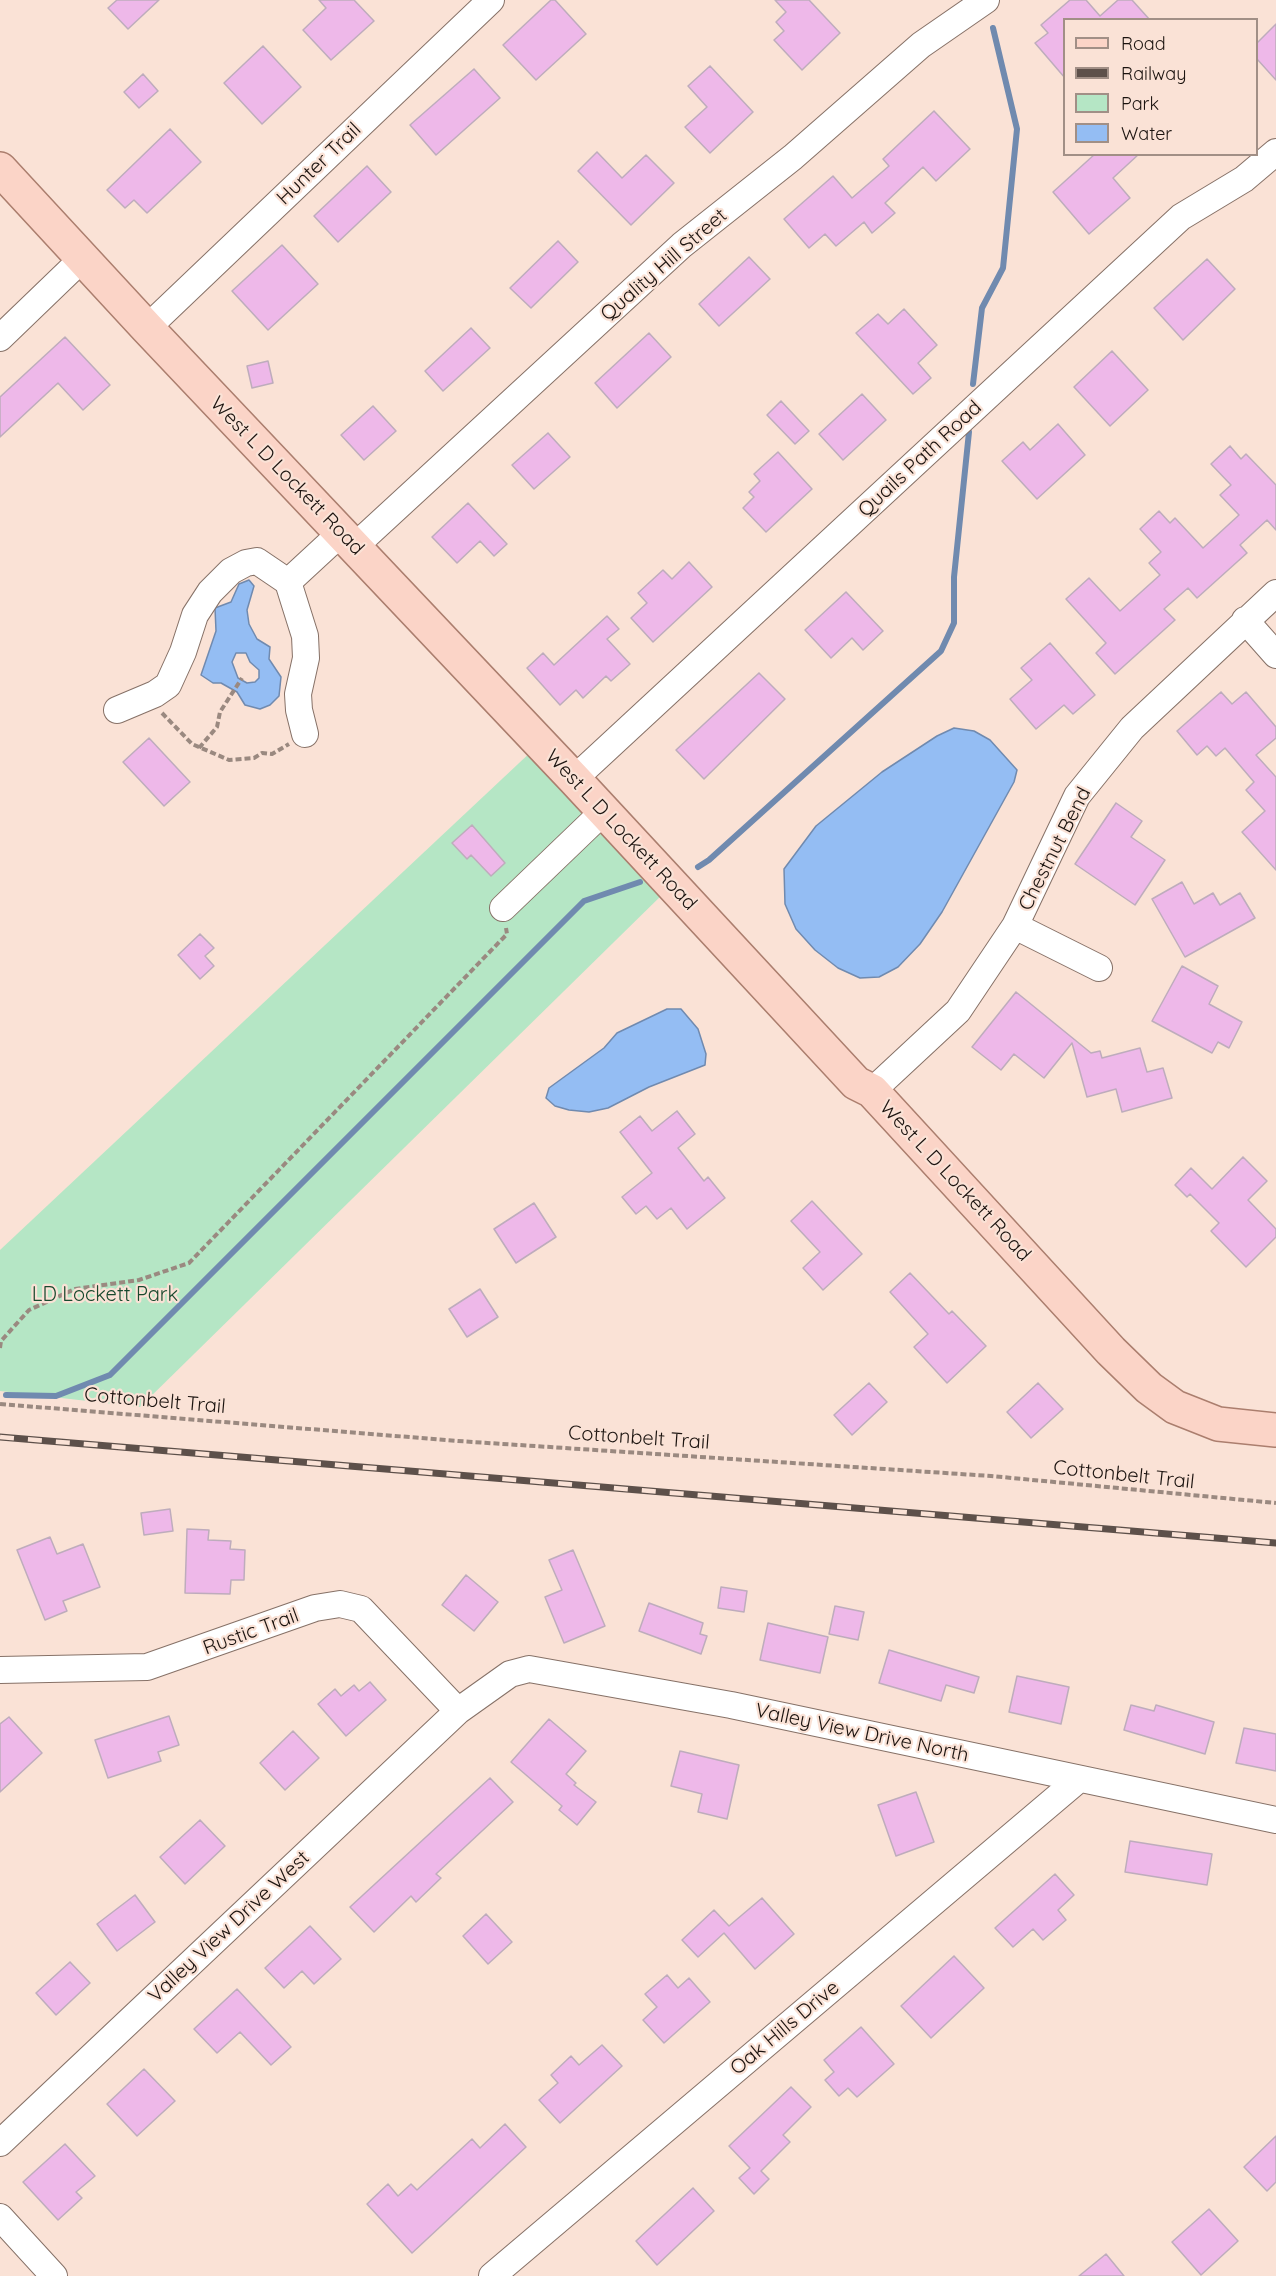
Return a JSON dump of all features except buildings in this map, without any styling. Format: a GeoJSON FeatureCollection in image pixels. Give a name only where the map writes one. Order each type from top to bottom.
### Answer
{"type":"FeatureCollection","features":[{"type":"Feature","properties":{"kind":"main road","name":"West L D Lockett Road"},"geometry":{"type":"LineString","coordinates":[[0,169],[147,328],[604,811],[856,1083],[872,1091],[1111,1351],[1149,1389],[1175,1407],[1218,1424],[1276,1430]]}},
{"type":"Feature","properties":{"kind":"street","name":"Hunter Trail"},"geometry":{"type":"LineString","coordinates":[[147,328],[491,0]]}},
{"type":"Feature","properties":{"kind":"street","name":"Quality Hill Street"},"geometry":{"type":"LineString","coordinates":[[288,582],[347,540],[682,245],[793,157],[921,45],[986,0]]}},
{"type":"Feature","properties":{"kind":"street","name":"Quails Path Road"},"geometry":{"type":"LineString","coordinates":[[574,779],[1181,217],[1244,179],[1276,152]]}},
{"type":"Feature","properties":{"kind":"street"},"geometry":{"type":"LineString","coordinates":[[0,338],[83,258]]}},
{"type":"Feature","properties":{"kind":"street"},"geometry":{"type":"LineString","coordinates":[[117,710],[155,694],[168,685],[183,652],[195,615],[210,592],[231,571],[246,563],[257,561],[288,582],[305,636],[306,658],[298,694],[298,710],[305,734]]}},
{"type":"Feature","properties":{"kind":"street","name":"Chestnut Bend"},"geometry":{"type":"LineString","coordinates":[[872,1091],[958,1011],[1015,926],[1077,796],[1132,728],[1276,592]]}},
{"type":"Feature","properties":{"kind":"street"},"geometry":{"type":"LineString","coordinates":[[1245,620],[1276,655]]}},
{"type":"Feature","properties":{"kind":"street"},"geometry":{"type":"LineString","coordinates":[[503,908],[604,811]]}},
{"type":"Feature","properties":{"kind":"street"},"geometry":{"type":"LineString","coordinates":[[1015,926],[1099,968]]}},
{"type":"Feature","properties":{"kind":"street","name":"Rustic Trail"},"geometry":{"type":"LineString","coordinates":[[0,1670],[147,1667],[315,1608],[340,1604],[361,1609],[458,1711]]}},
{"type":"Feature","properties":{"kind":"street","name":"Valley View Drive North"},"geometry":{"type":"LineString","coordinates":[[458,1711],[510,1674],[529,1669],[731,1705],[1276,1820]]}},
{"type":"Feature","properties":{"kind":"street","name":"Valley View Drive West"},"geometry":{"type":"LineString","coordinates":[[0,2143],[458,1711]]}},
{"type":"Feature","properties":{"kind":"street","name":"Oak Hills Drive"},"geometry":{"type":"LineString","coordinates":[[492,2276],[1079,1779]]}},
{"type":"Feature","properties":{"kind":"street"},"geometry":{"type":"LineString","coordinates":[[0,2217],[54,2276]]}},
{"type":"Feature","properties":{"kind":"path"},"geometry":{"type":"LineString","coordinates":[[199,748],[217,727],[220,712],[242,678]]}},
{"type":"Feature","properties":{"kind":"path"},"geometry":{"type":"LineString","coordinates":[[158,709],[185,739],[220,758],[235,760],[262,753],[272,754],[305,734]]}},
{"type":"Feature","properties":{"kind":"path"},"geometry":{"type":"LineString","coordinates":[[0,1348],[1,1341],[29,1310],[75,1289],[139,1280],[189,1263],[507,934],[503,908]]}},
{"type":"Feature","properties":{"kind":"path","name":"Cottonbelt Trail"},"geometry":{"type":"LineString","coordinates":[[0,1404],[458,1441],[991,1476],[1276,1503]]}},
{"type":"Feature","properties":{"kind":"green space","name":"LD Lockett Park"},"geometry":{"type":"Polygon","coordinates":[[[534,749],[667,890],[140,1407],[0,1391],[0,1250],[534,749]]]}},
{"type":"Feature","properties":{"kind":"water"},"geometry":{"type":"Polygon","coordinates":[[[249,580],[254,586],[247,610],[249,624],[257,639],[270,647],[269,659],[281,677],[279,696],[270,705],[260,709],[245,705],[237,692],[221,683],[213,683],[201,675],[216,631],[215,608],[231,602],[239,584],[249,580]],[[236,653],[232,662],[238,678],[247,683],[255,682],[259,678],[259,670],[250,662],[246,653],[236,653]]]}},
{"type":"Feature","properties":{"kind":"water"},"geometry":{"type":"Polygon","coordinates":[[[954,728],[974,731],[990,740],[1017,770],[1014,782],[942,912],[920,944],[898,967],[879,977],[860,978],[838,968],[815,950],[796,929],[785,904],[784,869],[816,826],[882,772],[937,736],[954,728]]]}},
{"type":"Feature","properties":{"kind":"water"},"geometry":{"type":"Polygon","coordinates":[[[667,1009],[681,1009],[698,1029],[706,1054],[705,1065],[649,1087],[608,1108],[589,1112],[555,1106],[546,1098],[549,1088],[604,1048],[617,1033],[667,1009]]]}},
{"type":"Feature","properties":{"kind":"waterway"},"geometry":{"type":"LineString","coordinates":[[973,384],[982,308],[1003,268],[1017,129],[993,28]]}},
{"type":"Feature","properties":{"kind":"waterway"},"geometry":{"type":"LineString","coordinates":[[698,867],[709,860],[941,651],[954,623],[954,577],[969,432]]}},
{"type":"Feature","properties":{"kind":"waterway"},"geometry":{"type":"LineString","coordinates":[[6,1395],[56,1396],[110,1375],[584,901],[640,882]]}},
{"type":"Feature","properties":{"kind":"railway"},"geometry":{"type":"LineString","coordinates":[[0,1437],[1276,1543]]}}]}
